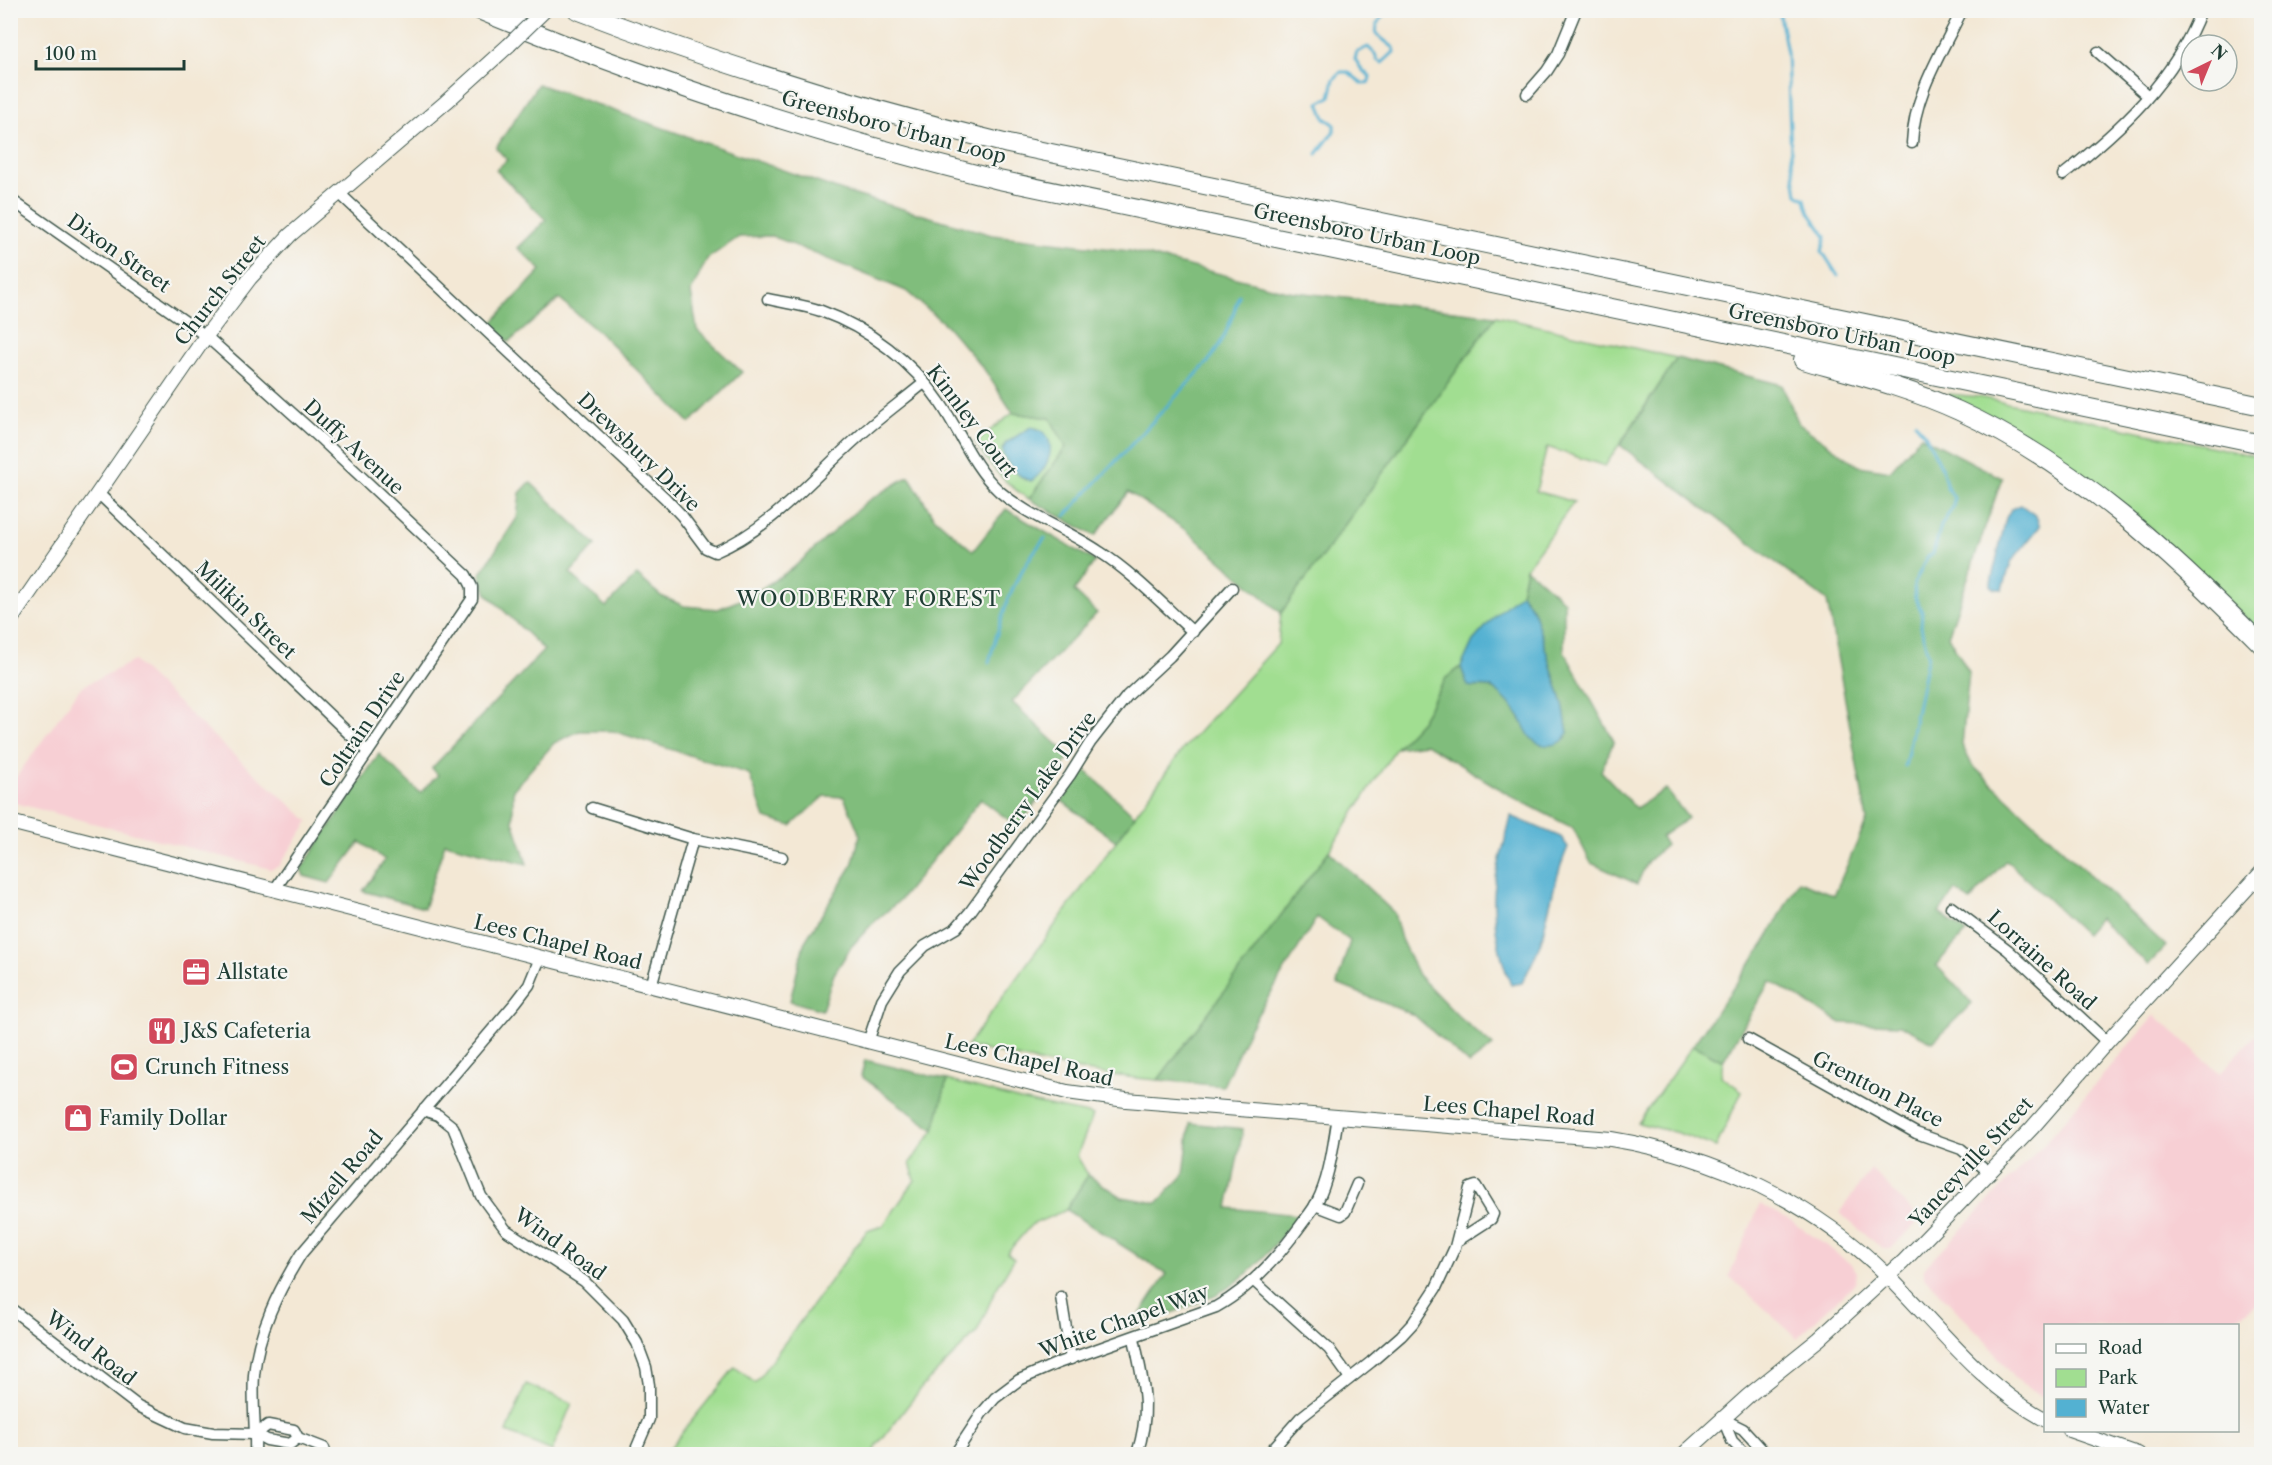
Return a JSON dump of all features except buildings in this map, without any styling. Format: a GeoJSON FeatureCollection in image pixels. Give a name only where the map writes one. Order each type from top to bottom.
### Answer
{"type":"FeatureCollection","features":[{"type":"Feature","properties":{"kind":"highway","name":"Greensboro Urban Loop"},"geometry":{"type":"LineString","coordinates":[[479,10],[608,62],[726,103],[934,164],[1065,195],[2262,444]]}},
{"type":"Feature","properties":{"kind":"highway","name":"Greensboro Urban Loop"},"geometry":{"type":"LineString","coordinates":[[577,10],[685,50],[791,85],[877,111],[1018,146],[2262,406]]}},
{"type":"Feature","properties":{"kind":"highway"},"geometry":{"type":"LineString","coordinates":[[1663,319],[1912,392],[1959,411],[2007,435],[2057,465],[2105,501],[2212,596],[2262,645]]}},
{"type":"Feature","properties":{"kind":"main road","name":"Church Street"},"geometry":{"type":"LineString","coordinates":[[10,621],[206,336],[270,255],[509,45],[545,10]]}},
{"type":"Feature","properties":{"kind":"main road","name":"Lees Chapel Road"},"geometry":{"type":"LineString","coordinates":[[10,822],[1067,1092],[1098,1098],[1611,1139],[1682,1155],[1724,1169],[1785,1199],[1843,1237],[1887,1276],[1994,1384],[2021,1405],[2044,1419]]}},
{"type":"Feature","properties":{"kind":"main road","name":"Yanceyville Street"},"geometry":{"type":"LineString","coordinates":[[1684,1455],[1723,1419],[1816,1342],[1887,1276],[1990,1173],[2262,872]]}},
{"type":"Feature","properties":{"kind":"main road"},"geometry":{"type":"LineString","coordinates":[[2072,1432],[2138,1455]]}},
{"type":"Feature","properties":{"kind":"street"},"geometry":{"type":"LineString","coordinates":[[1527,94],[1558,54],[1576,10]]}},
{"type":"Feature","properties":{"kind":"street"},"geometry":{"type":"LineString","coordinates":[[1912,143],[1913,122],[1919,96],[1962,10]]}},
{"type":"Feature","properties":{"kind":"street"},"geometry":{"type":"LineString","coordinates":[[2063,175],[2097,148],[2133,114],[2177,58],[2201,10]]}},
{"type":"Feature","properties":{"kind":"street"},"geometry":{"type":"LineString","coordinates":[[2098,52],[2148,96]]}},
{"type":"Feature","properties":{"kind":"street","name":"Drewsbury Drive"},"geometry":{"type":"LineString","coordinates":[[339,193],[665,498],[706,548],[716,552],[739,542],[761,526],[858,437],[924,383]]}},
{"type":"Feature","properties":{"kind":"street","name":"Dixon Street"},"geometry":{"type":"LineString","coordinates":[[10,199],[206,336]]}},
{"type":"Feature","properties":{"kind":"street","name":"Kinnley Court"},"geometry":{"type":"LineString","coordinates":[[768,299],[820,310],[865,332],[901,359],[940,402],[978,466],[998,490],[1018,505],[1101,552],[1193,632]]}},
{"type":"Feature","properties":{"kind":"street","name":"Duffy Avenue"},"geometry":{"type":"LineString","coordinates":[[206,336],[322,440],[466,575],[472,587]]}},
{"type":"Feature","properties":{"kind":"street","name":"Milikin Street"},"geometry":{"type":"LineString","coordinates":[[98,493],[368,752]]}},
{"type":"Feature","properties":{"kind":"street","name":"Coltrain Drive"},"geometry":{"type":"LineString","coordinates":[[275,890],[472,599],[472,587]]}},
{"type":"Feature","properties":{"kind":"street","name":"Woodberry Lake Drive"},"geometry":{"type":"LineString","coordinates":[[868,1042],[882,1000],[900,971],[925,946],[956,928],[970,912],[1127,696],[1193,632],[1232,588]]}},
{"type":"Feature","properties":{"kind":"street"},"geometry":{"type":"LineString","coordinates":[[592,808],[693,839],[782,857]]}},
{"type":"Feature","properties":{"kind":"street"},"geometry":{"type":"LineString","coordinates":[[651,986],[693,839]]}},
{"type":"Feature","properties":{"kind":"street","name":"Lorraine Road"},"geometry":{"type":"LineString","coordinates":[[1951,907],[2008,950],[2107,1042]]}},
{"type":"Feature","properties":{"kind":"street","name":"Mizell Road"},"geometry":{"type":"LineString","coordinates":[[255,1455],[254,1375],[264,1329],[280,1288],[301,1254],[516,1002],[529,985],[540,958]]}},
{"type":"Feature","properties":{"kind":"street","name":"Grentton Place"},"geometry":{"type":"LineString","coordinates":[[1748,1039],[1916,1133],[1961,1149],[1990,1173]]}},
{"type":"Feature","properties":{"kind":"street","name":"Wind Road"},"geometry":{"type":"LineString","coordinates":[[423,1110],[438,1115],[453,1127],[481,1196],[506,1230],[584,1281],[623,1320],[637,1343],[646,1367],[649,1385],[649,1419],[634,1455]]}},
{"type":"Feature","properties":{"kind":"street","name":"White Chapel Way"},"geometry":{"type":"LineString","coordinates":[[955,1455],[982,1413],[995,1398],[1019,1380],[1216,1307],[1230,1300],[1254,1281],[1289,1242],[1315,1205],[1330,1163],[1338,1117]]}},
{"type":"Feature","properties":{"kind":"street"},"geometry":{"type":"LineString","coordinates":[[1315,1205],[1341,1215],[1345,1212],[1357,1184]]}},
{"type":"Feature","properties":{"kind":"street"},"geometry":{"type":"LineString","coordinates":[[1268,1455],[1300,1418],[1401,1336],[1413,1323],[1436,1288],[1457,1241],[1470,1188],[1476,1186],[1492,1214],[1491,1219],[1457,1241]]}},
{"type":"Feature","properties":{"kind":"street"},"geometry":{"type":"LineString","coordinates":[[1254,1281],[1329,1349],[1345,1368],[1350,1378]]}},
{"type":"Feature","properties":{"kind":"street"},"geometry":{"type":"LineString","coordinates":[[1061,1297],[1071,1359]]}},
{"type":"Feature","properties":{"kind":"street","name":"Wind Road"},"geometry":{"type":"LineString","coordinates":[[10,1308],[138,1406],[185,1428],[213,1433],[256,1434],[267,1440],[290,1444],[298,1438],[324,1448],[326,1455]]}},
{"type":"Feature","properties":{"kind":"street"},"geometry":{"type":"LineString","coordinates":[[1134,1338],[1147,1402],[1146,1420],[1137,1455]]}},
{"type":"Feature","properties":{"kind":"street"},"geometry":{"type":"LineString","coordinates":[[1723,1419],[1743,1429],[1761,1453]]}},
{"type":"Feature","properties":{"kind":"street"},"geometry":{"type":"LineString","coordinates":[[1723,1419],[1731,1441],[1744,1455]]}},
{"type":"Feature","properties":{"kind":"shaded area"},"geometry":{"type":"Polygon","coordinates":[[[134,661],[227,749],[309,821],[279,866],[271,869],[11,802],[11,784],[81,687],[134,661]]]}},
{"type":"Feature","properties":{"kind":"shaded area"},"geometry":{"type":"Polygon","coordinates":[[[2155,1015],[2220,1073],[2261,1029],[2261,1302],[2225,1324],[2044,1324],[2044,1398],[2013,1377],[1986,1341],[1924,1277],[1924,1268],[2042,1146],[2155,1015]]]}},
{"type":"Feature","properties":{"kind":"shaded area"},"geometry":{"type":"Polygon","coordinates":[[[1871,1169],[1917,1216],[1919,1221],[1891,1249],[1883,1249],[1839,1213],[1871,1169]]]}},
{"type":"Feature","properties":{"kind":"shaded area"},"geometry":{"type":"Polygon","coordinates":[[[1760,1204],[1790,1220],[1853,1266],[1857,1272],[1856,1282],[1797,1338],[1729,1276],[1760,1204]]]}},
{"type":"Feature","properties":{"kind":"green space"},"geometry":{"type":"Polygon","coordinates":[[[538,84],[848,193],[992,235],[1130,251],[1287,291],[1496,316],[1281,613],[1186,530],[1128,492],[1095,536],[1029,499],[1066,447],[1050,418],[1013,413],[984,369],[947,326],[906,291],[772,236],[739,237],[707,259],[691,292],[697,330],[742,372],[690,423],[601,334],[559,299],[509,342],[490,325],[541,270],[518,248],[546,220],[496,170],[507,160],[496,148],[538,84]]]}},
{"type":"Feature","properties":{"kind":"green space"},"geometry":{"type":"Polygon","coordinates":[[[1496,316],[1677,358],[1605,466],[1547,447],[1536,491],[1574,502],[1526,568],[1521,593],[1497,614],[1473,641],[1461,667],[1446,678],[1421,721],[1396,748],[1329,851],[1158,1080],[1086,1071],[967,1046],[1183,749],[1278,644],[1281,613],[1496,316]]]}},
{"type":"Feature","properties":{"kind":"green space"},"geometry":{"type":"Polygon","coordinates":[[[1677,358],[1782,385],[1799,424],[1859,466],[1890,471],[1921,436],[2002,478],[1948,636],[1969,672],[1962,745],[1972,765],[2166,946],[2148,965],[2099,918],[2085,934],[2006,860],[1970,901],[1955,890],[1939,913],[1966,932],[1936,965],[1972,1003],[1933,1042],[1900,1025],[1841,1023],[1770,981],[1723,1061],[1693,1045],[1764,944],[1799,881],[1834,895],[1867,820],[1827,601],[1620,445],[1677,358]]]}},
{"type":"Feature","properties":{"kind":"green space"},"geometry":{"type":"Polygon","coordinates":[[[1949,394],[1979,397],[2261,457],[2261,632],[2147,526],[2097,484],[2043,447],[1948,400],[1949,394]]]}},
{"type":"Feature","properties":{"kind":"green space"},"geometry":{"type":"Polygon","coordinates":[[[1013,413],[1050,418],[1066,447],[1029,499],[999,474],[975,442],[1013,413]],[[1031,427],[1002,448],[1011,467],[1025,480],[1049,441],[1039,429],[1031,427]]]}},
{"type":"Feature","properties":{"kind":"green space"},"geometry":{"type":"Polygon","coordinates":[[[909,476],[933,516],[973,551],[1006,509],[1095,561],[1074,591],[1097,613],[1012,702],[1070,756],[1018,827],[981,799],[901,899],[872,924],[851,947],[834,974],[822,1010],[790,1001],[804,943],[852,866],[860,835],[844,797],[825,796],[791,826],[765,818],[749,774],[613,731],[579,731],[554,743],[513,790],[513,821],[527,864],[445,843],[424,908],[363,891],[385,860],[360,842],[329,883],[304,876],[301,869],[379,754],[420,793],[438,775],[432,768],[544,650],[487,594],[480,574],[517,518],[520,493],[530,482],[596,545],[570,573],[606,607],[637,575],[661,596],[684,606],[718,609],[750,596],[792,569],[866,502],[909,476]]]}},
{"type":"Feature","properties":{"kind":"green space"},"geometry":{"type":"Polygon","coordinates":[[[1526,568],[1564,601],[1564,651],[1614,741],[1601,771],[1636,808],[1666,789],[1688,818],[1661,837],[1666,845],[1647,862],[1637,884],[1591,863],[1573,828],[1513,797],[1426,744],[1396,748],[1421,721],[1446,678],[1461,667],[1468,686],[1488,687],[1503,697],[1532,739],[1566,738],[1568,733],[1563,704],[1533,610],[1521,593],[1526,568]]]}},
{"type":"Feature","properties":{"kind":"green space"},"geometry":{"type":"Polygon","coordinates":[[[1085,770],[1135,816],[1116,841],[1062,801],[1085,770]]]}},
{"type":"Feature","properties":{"kind":"green space"},"geometry":{"type":"Polygon","coordinates":[[[1329,851],[1394,913],[1401,939],[1418,975],[1459,1017],[1493,1046],[1469,1064],[1414,1015],[1337,984],[1350,941],[1317,917],[1250,1027],[1223,1086],[1158,1080],[1329,851]]]}},
{"type":"Feature","properties":{"kind":"green space"},"geometry":{"type":"Polygon","coordinates":[[[1693,1045],[1723,1061],[1721,1076],[1742,1091],[1716,1147],[1678,1133],[1638,1123],[1693,1045]]]}},
{"type":"Feature","properties":{"kind":"green space"},"geometry":{"type":"Polygon","coordinates":[[[865,1060],[947,1080],[934,1130],[861,1076],[865,1060]]]}},
{"type":"Feature","properties":{"kind":"green space"},"geometry":{"type":"Polygon","coordinates":[[[947,1080],[1020,1100],[1093,1115],[1077,1156],[1088,1175],[1066,1210],[1031,1225],[1007,1253],[1014,1259],[995,1291],[977,1332],[923,1386],[878,1444],[873,1454],[665,1454],[735,1367],[755,1383],[867,1231],[883,1226],[915,1180],[910,1163],[934,1130],[947,1080]]]}},
{"type":"Feature","properties":{"kind":"green space"},"geometry":{"type":"Polygon","coordinates":[[[1190,1123],[1243,1129],[1228,1208],[1298,1215],[1260,1261],[1234,1284],[1199,1302],[1131,1328],[1167,1274],[1066,1210],[1088,1175],[1122,1197],[1157,1203],[1184,1175],[1190,1123]]]}},
{"type":"Feature","properties":{"kind":"green space"},"geometry":{"type":"Polygon","coordinates":[[[526,1384],[572,1403],[552,1451],[507,1432],[526,1384]]]}},
{"type":"Feature","properties":{"kind":"water"},"geometry":{"type":"Polygon","coordinates":[[[1031,427],[1047,436],[1050,452],[1044,468],[1031,481],[1013,469],[1002,451],[1006,443],[1031,427]]]}},
{"type":"Feature","properties":{"kind":"water"},"geometry":{"type":"Polygon","coordinates":[[[2021,505],[2036,516],[2040,526],[2011,562],[2003,589],[1996,589],[1991,586],[1991,582],[2006,518],[2011,509],[2021,505]]]}},
{"type":"Feature","properties":{"kind":"water"},"geometry":{"type":"Polygon","coordinates":[[[1521,593],[1533,610],[1563,704],[1568,733],[1557,744],[1541,744],[1532,739],[1518,714],[1507,701],[1492,688],[1468,686],[1461,667],[1473,641],[1497,614],[1521,593]]]}},
{"type":"Feature","properties":{"kind":"water"},"geometry":{"type":"Polygon","coordinates":[[[1511,816],[1561,837],[1568,847],[1537,953],[1522,983],[1511,985],[1497,935],[1494,896],[1498,867],[1511,816]]]}},
{"type":"Feature","properties":{"kind":"waterway"},"geometry":{"type":"LineString","coordinates":[[1317,154],[1334,131],[1334,124],[1325,118],[1319,103],[1330,97],[1334,79],[1341,72],[1348,72],[1363,84],[1369,82],[1370,76],[1362,70],[1355,59],[1357,52],[1368,47],[1382,63],[1394,52],[1394,48],[1376,34],[1377,24],[1387,10]]}},
{"type":"Feature","properties":{"kind":"waterway"},"geometry":{"type":"LineString","coordinates":[[1779,10],[1787,53],[1791,156],[1797,194],[1805,199],[1811,215],[1826,237],[1822,251],[1838,276]]}},
{"type":"Feature","properties":{"kind":"waterway"},"geometry":{"type":"LineString","coordinates":[[1065,516],[1208,362],[1227,330],[1239,295]]}},
{"type":"Feature","properties":{"kind":"waterway"},"geometry":{"type":"LineString","coordinates":[[1905,766],[1928,655],[1921,627],[1922,612],[1915,598],[1914,584],[1927,557],[1933,554],[1941,526],[1953,507],[1954,498],[1947,488],[1942,468],[1926,436],[1915,422]]}},
{"type":"Feature","properties":{"kind":"waterway"},"geometry":{"type":"LineString","coordinates":[[989,662],[1016,581],[1045,538]]}},
{"type":"Feature","properties":{"kind":"place","name":"Allstate"},"geometry":{"type":"Point","coordinates":[196,972]}},
{"type":"Feature","properties":{"kind":"place","name":"J&S Cafeteria"},"geometry":{"type":"Point","coordinates":[162,1031]}},
{"type":"Feature","properties":{"kind":"place","name":"Crunch Fitness"},"geometry":{"type":"Point","coordinates":[124,1067]}},
{"type":"Feature","properties":{"kind":"place","name":"Family Dollar"},"geometry":{"type":"Point","coordinates":[78,1118]}},
{"type":"Feature","properties":{"kind":"district","name":"WOODBERRY FOREST"},"geometry":{"type":"Point","coordinates":[869,599]}}]}
